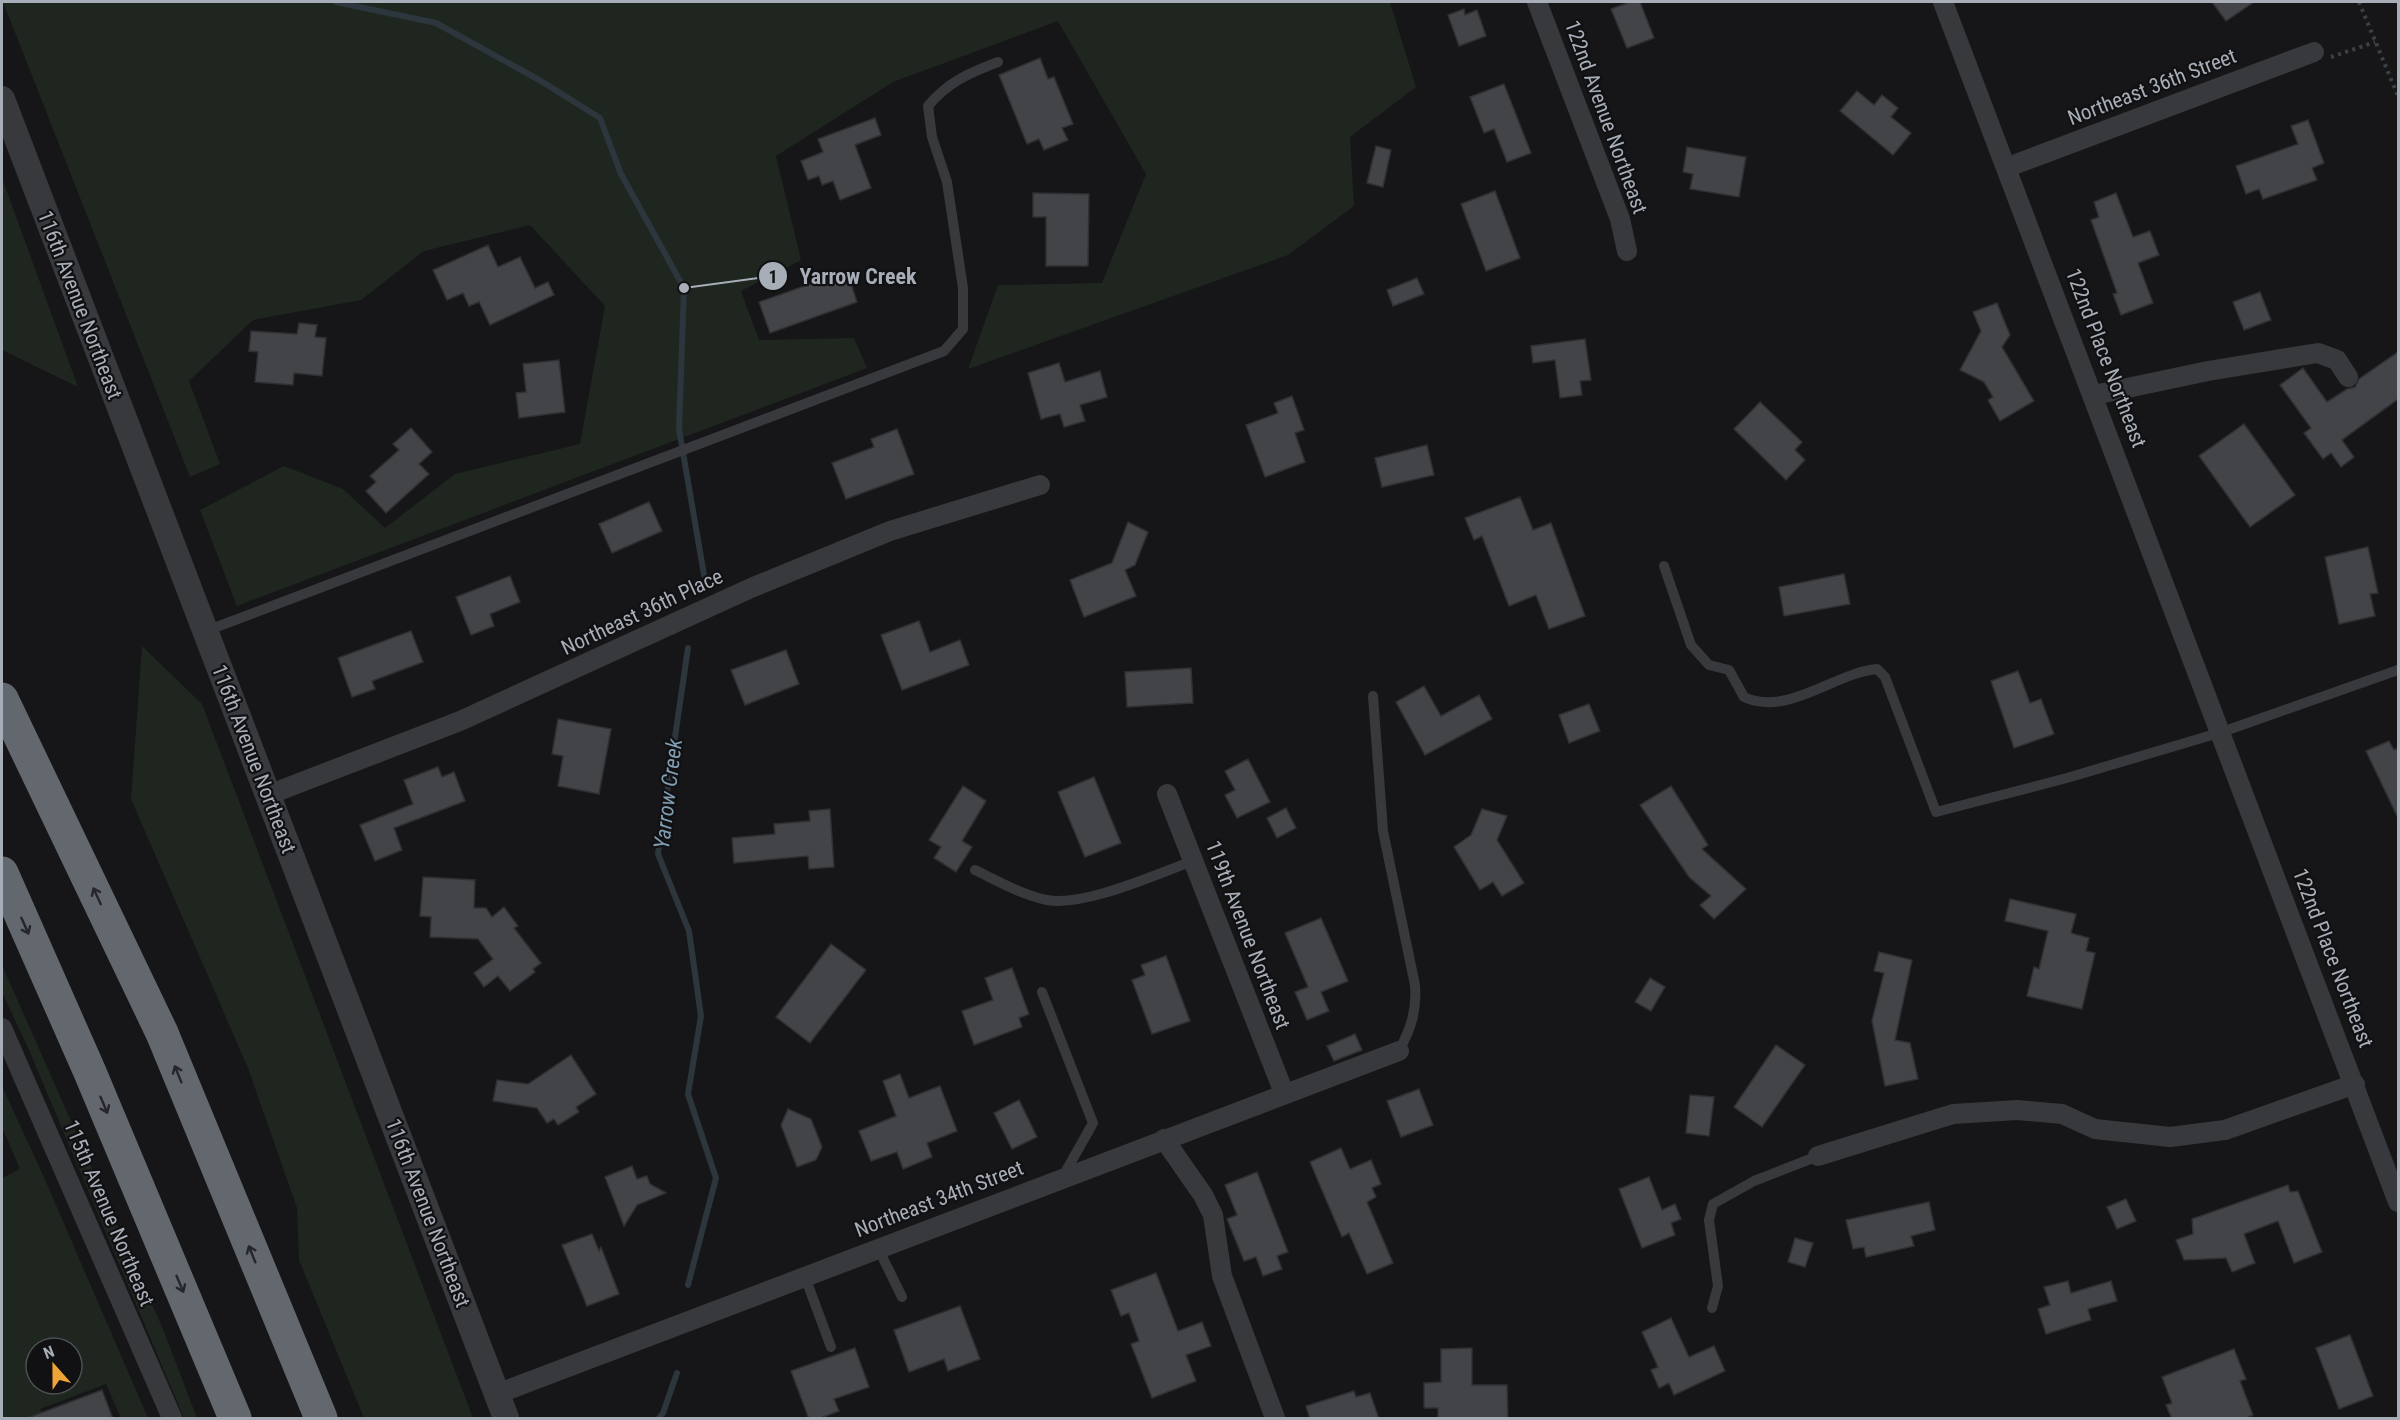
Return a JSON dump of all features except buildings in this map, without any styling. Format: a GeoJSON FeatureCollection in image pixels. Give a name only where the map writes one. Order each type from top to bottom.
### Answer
{"type":"FeatureCollection","features":[{"type":"Feature","properties":{"kind":"highway"},"geometry":{"type":"LineString","coordinates":[[2,699],[162,1034],[321,1419]]}},
{"type":"Feature","properties":{"kind":"highway"},"geometry":{"type":"LineString","coordinates":[[2,873],[89,1070],[235,1419]]}},
{"type":"Feature","properties":{"kind":"highway"},"geometry":{"type":"LineString","coordinates":[[274,1308],[306,1419]]}},
{"type":"Feature","properties":{"kind":"street","name":"122nd Avenue Northeast"},"geometry":{"type":"LineString","coordinates":[[1537,2],[1620,219],[1627,251]]}},
{"type":"Feature","properties":{"kind":"street","name":"122nd Place Northeast"},"geometry":{"type":"LineString","coordinates":[[1943,2],[2008,167],[2398,1202]]}},
{"type":"Feature","properties":{"kind":"street","name":"Northeast 36th Street"},"geometry":{"type":"LineString","coordinates":[[2008,167],[2314,52]]}},
{"type":"Feature","properties":{"kind":"street","name":"116th Avenue Northeast"},"geometry":{"type":"LineString","coordinates":[[2,99],[506,1419]]}},
{"type":"Feature","properties":{"kind":"street"},"geometry":{"type":"LineString","coordinates":[[2094,395],[2208,371],[2318,353],[2337,360],[2348,378]]}},
{"type":"Feature","properties":{"kind":"street","name":"Northeast 36th Place"},"geometry":{"type":"LineString","coordinates":[[268,795],[460,721],[751,588],[890,531],[1040,484]]}},
{"type":"Feature","properties":{"kind":"street","name":"119th Avenue Northeast"},"geometry":{"type":"LineString","coordinates":[[1167,794],[1284,1093]]}},
{"type":"Feature","properties":{"kind":"street","name":"115th Avenue Northeast"},"geometry":{"type":"LineString","coordinates":[[2,1028],[172,1419]]}},
{"type":"Feature","properties":{"kind":"street","name":"Northeast 34th Street"},"geometry":{"type":"LineString","coordinates":[[497,1394],[1399,1051]]}},
{"type":"Feature","properties":{"kind":"street"},"geometry":{"type":"LineString","coordinates":[[1818,1156],[1953,1114],[1996,1111],[2026,1110],[2062,1114],[2095,1129],[2170,1137],[2225,1130],[2355,1084]]}},
{"type":"Feature","properties":{"kind":"street"},"geometry":{"type":"LineString","coordinates":[[1164,1139],[1203,1195],[1212,1215],[1222,1276],[1275,1419]]}},
{"type":"Feature","properties":{"kind":"lane"},"geometry":{"type":"LineString","coordinates":[[205,631],[944,351],[963,329],[963,288],[947,182],[932,137],[928,106],[940,91],[959,76],[998,62]]}},
{"type":"Feature","properties":{"kind":"lane"},"geometry":{"type":"LineString","coordinates":[[1664,566],[1691,645],[1708,665],[1729,670],[1744,697],[1765,702],[1795,697],[1860,670],[1876,669],[1885,677],[1936,812],[2067,778],[2222,732],[2398,670]]}},
{"type":"Feature","properties":{"kind":"lane"},"geometry":{"type":"LineString","coordinates":[[1373,696],[1383,831],[1415,985],[1417,1008],[1410,1030],[1399,1051]]}},
{"type":"Feature","properties":{"kind":"lane"},"geometry":{"type":"LineString","coordinates":[[975,870],[1030,895],[1065,901],[1102,892],[1193,861]]}},
{"type":"Feature","properties":{"kind":"lane"},"geometry":{"type":"LineString","coordinates":[[1042,993],[1093,1123],[1061,1178]]}},
{"type":"Feature","properties":{"kind":"lane"},"geometry":{"type":"LineString","coordinates":[[1713,1308],[1718,1286],[1709,1220],[1713,1204],[1754,1181],[1818,1156]]}},
{"type":"Feature","properties":{"kind":"lane"},"geometry":{"type":"LineString","coordinates":[[878,1248],[902,1297]]}},
{"type":"Feature","properties":{"kind":"lane"},"geometry":{"type":"LineString","coordinates":[[805,1277],[831,1347]]}},
{"type":"Feature","properties":{"kind":"path"},"geometry":{"type":"LineString","coordinates":[[2359,2],[2398,96]]}},
{"type":"Feature","properties":{"kind":"path"},"geometry":{"type":"LineString","coordinates":[[2314,52],[2330,57],[2375,42]]}},
{"type":"Feature","properties":{"kind":"shaded area"},"geometry":{"type":"Polygon","coordinates":[[[3,2],[1390,2],[1416,87],[1350,137],[1354,206],[1288,255],[968,369],[998,285],[1102,283],[1146,174],[1058,21],[893,82],[776,156],[801,260],[741,291],[759,340],[854,338],[867,368],[237,606],[200,510],[284,466],[343,489],[385,528],[455,474],[580,444],[605,306],[530,225],[424,251],[361,300],[253,320],[189,381],[220,464],[190,477],[3,2]]]}},
{"type":"Feature","properties":{"kind":"shaded area"},"geometry":{"type":"Polygon","coordinates":[[[2,178],[78,387],[2,350],[2,178]]]}},
{"type":"Feature","properties":{"kind":"shaded area"},"geometry":{"type":"Polygon","coordinates":[[[142,646],[202,704],[473,1418],[364,1418],[299,1260],[297,1208],[248,1068],[131,799],[142,646]]]}},
{"type":"Feature","properties":{"kind":"shaded area"},"geometry":{"type":"Polygon","coordinates":[[[2,965],[163,1329],[197,1418],[184,1418],[29,1050],[2,992],[2,965]]]}},
{"type":"Feature","properties":{"kind":"shaded area"},"geometry":{"type":"Polygon","coordinates":[[[2,1086],[148,1418],[121,1418],[106,1384],[84,1392],[84,1336],[24,1336],[24,1396],[74,1396],[40,1409],[44,1418],[2,1418],[2,1178],[20,1169],[2,1127],[2,1086]]]}},
{"type":"Feature","properties":{"kind":"waterway","name":"Yarrow Creek"},"geometry":{"type":"LineString","coordinates":[[336,2],[436,23],[541,81],[600,118],[621,174],[684,288],[679,429],[704,575]]}},
{"type":"Feature","properties":{"kind":"waterway","name":"Yarrow Creek"},"geometry":{"type":"LineString","coordinates":[[688,648],[658,854],[689,931],[701,1016],[688,1094],[716,1178],[688,1285]]}},
{"type":"Feature","properties":{"kind":"waterway","name":"Yarrow Creek"},"geometry":{"type":"LineString","coordinates":[[659,1418],[663,1413],[677,1373]]}},
{"type":"Feature","properties":{"kind":"place","name":"Yarrow Creek"},"geometry":{"type":"Point","coordinates":[684,288]}}]}
